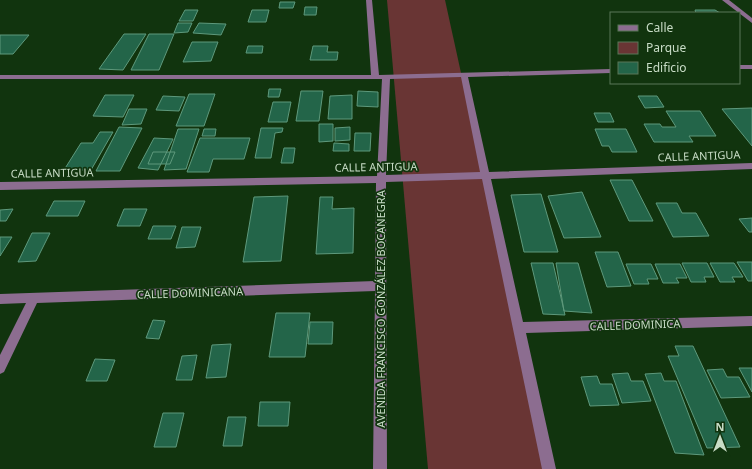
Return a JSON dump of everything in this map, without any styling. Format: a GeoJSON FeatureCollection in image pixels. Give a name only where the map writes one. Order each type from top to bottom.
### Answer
{"type":"FeatureCollection","features":[{"type":"Feature","properties":{"kind":"street","name":"AVENIDA FRANCISCO GONZÁLEZ BOCANEGRA"},"geometry":{"type":"LineString","coordinates":[[369,0],[380,77],[380,469]]}},
{"type":"Feature","properties":{"kind":"street"},"geometry":{"type":"LineString","coordinates":[[725,0],[752,21]]}},
{"type":"Feature","properties":{"kind":"street"},"geometry":{"type":"LineString","coordinates":[[740,67],[752,67]]}},
{"type":"Feature","properties":{"kind":"street"},"geometry":{"type":"LineString","coordinates":[[0,77],[380,77],[610,71]]}},
{"type":"Feature","properties":{"kind":"street"},"geometry":{"type":"LineString","coordinates":[[464,75],[549,469]]}},
{"type":"Feature","properties":{"kind":"street","name":"CALLE ANTIGUA"},"geometry":{"type":"LineString","coordinates":[[0,186],[381,179],[752,166]]}},
{"type":"Feature","properties":{"kind":"street","name":"CALLE DOMINICANA"},"geometry":{"type":"LineString","coordinates":[[0,299],[381,286]]}},
{"type":"Feature","properties":{"kind":"street"},"geometry":{"type":"LineString","coordinates":[[0,368],[34,298]]}},
{"type":"Feature","properties":{"kind":"street","name":"CALLE DOMINICA"},"geometry":{"type":"LineString","coordinates":[[519,328],[752,321]]}},
{"type":"Feature","properties":{"kind":"green space"},"geometry":{"type":"Polygon","coordinates":[[[387,0],[445,0],[548,469],[428,469],[387,0]]]}},
{"type":"Feature","properties":{"kind":"building"},"geometry":{"type":"Polygon","coordinates":[[[280,2],[295,2],[293,8],[279,8],[280,2]]]}},
{"type":"Feature","properties":{"kind":"building"},"geometry":{"type":"Polygon","coordinates":[[[305,7],[317,7],[316,15],[304,15],[305,7]]]}},
{"type":"Feature","properties":{"kind":"building"},"geometry":{"type":"Polygon","coordinates":[[[185,10],[198,10],[193,21],[179,21],[185,10]]]}},
{"type":"Feature","properties":{"kind":"building"},"geometry":{"type":"Polygon","coordinates":[[[252,10],[269,10],[266,22],[248,22],[252,10]]]}},
{"type":"Feature","properties":{"kind":"building"},"geometry":{"type":"Polygon","coordinates":[[[695,10],[715,10],[718,12],[696,12],[695,10]]]}},
{"type":"Feature","properties":{"kind":"building"},"geometry":{"type":"Polygon","coordinates":[[[178,23],[192,23],[188,32],[174,33],[178,23]]]}},
{"type":"Feature","properties":{"kind":"building"},"geometry":{"type":"Polygon","coordinates":[[[199,23],[226,24],[221,35],[193,33],[199,23]]]}},
{"type":"Feature","properties":{"kind":"building"},"geometry":{"type":"Polygon","coordinates":[[[124,34],[146,34],[123,70],[99,69],[124,34]]]}},
{"type":"Feature","properties":{"kind":"building"},"geometry":{"type":"Polygon","coordinates":[[[149,34],[174,34],[159,70],[131,70],[149,34]]]}},
{"type":"Feature","properties":{"kind":"building"},"geometry":{"type":"Polygon","coordinates":[[[0,35],[29,35],[13,54],[0,54],[0,35]]]}},
{"type":"Feature","properties":{"kind":"building"},"geometry":{"type":"Polygon","coordinates":[[[192,42],[218,42],[211,61],[183,62],[192,42]]]}},
{"type":"Feature","properties":{"kind":"building"},"geometry":{"type":"Polygon","coordinates":[[[248,46],[263,46],[262,53],[246,53],[248,46]]]}},
{"type":"Feature","properties":{"kind":"building"},"geometry":{"type":"Polygon","coordinates":[[[313,46],[328,46],[327,52],[338,52],[337,60],[310,60],[313,46]]]}},
{"type":"Feature","properties":{"kind":"building"},"geometry":{"type":"Polygon","coordinates":[[[269,89],[281,89],[279,97],[268,97],[269,89]]]}},
{"type":"Feature","properties":{"kind":"building"},"geometry":{"type":"Polygon","coordinates":[[[301,91],[323,91],[319,121],[296,121],[301,91]]]}},
{"type":"Feature","properties":{"kind":"building"},"geometry":{"type":"Polygon","coordinates":[[[358,91],[378,92],[378,107],[357,106],[358,91]]]}},
{"type":"Feature","properties":{"kind":"building"},"geometry":{"type":"Polygon","coordinates":[[[189,94],[215,94],[204,126],[176,126],[189,94]]]}},
{"type":"Feature","properties":{"kind":"building"},"geometry":{"type":"Polygon","coordinates":[[[105,95],[134,95],[123,117],[93,116],[105,95]]]}},
{"type":"Feature","properties":{"kind":"building"},"geometry":{"type":"Polygon","coordinates":[[[352,95],[352,119],[328,119],[330,96],[352,95]]]}},
{"type":"Feature","properties":{"kind":"building"},"geometry":{"type":"Polygon","coordinates":[[[163,96],[185,97],[179,111],[156,110],[163,96]]]}},
{"type":"Feature","properties":{"kind":"building"},"geometry":{"type":"Polygon","coordinates":[[[638,96],[657,96],[664,107],[645,108],[638,96]]]}},
{"type":"Feature","properties":{"kind":"building"},"geometry":{"type":"Polygon","coordinates":[[[273,102],[291,102],[287,122],[268,122],[273,102]]]}},
{"type":"Feature","properties":{"kind":"building"},"geometry":{"type":"Polygon","coordinates":[[[752,108],[752,146],[722,109],[752,108]]]}},
{"type":"Feature","properties":{"kind":"building"},"geometry":{"type":"Polygon","coordinates":[[[129,109],[147,109],[141,124],[122,125],[129,109]]]}},
{"type":"Feature","properties":{"kind":"building"},"geometry":{"type":"Polygon","coordinates":[[[666,111],[700,111],[716,136],[689,136],[693,142],[654,142],[644,124],[660,124],[662,127],[676,127],[666,111]]]}},
{"type":"Feature","properties":{"kind":"building"},"geometry":{"type":"Polygon","coordinates":[[[594,113],[610,113],[614,122],[598,122],[594,113]]]}},
{"type":"Feature","properties":{"kind":"building"},"geometry":{"type":"Polygon","coordinates":[[[319,124],[333,124],[333,141],[319,142],[319,124]]]}},
{"type":"Feature","properties":{"kind":"building"},"geometry":{"type":"Polygon","coordinates":[[[119,127],[142,128],[120,171],[96,171],[119,127]]]}},
{"type":"Feature","properties":{"kind":"building"},"geometry":{"type":"Polygon","coordinates":[[[350,127],[350,140],[335,141],[335,128],[350,127]]]}},
{"type":"Feature","properties":{"kind":"building"},"geometry":{"type":"Polygon","coordinates":[[[261,128],[283,128],[282,132],[275,133],[271,158],[255,158],[261,128]]]}},
{"type":"Feature","properties":{"kind":"building"},"geometry":{"type":"Polygon","coordinates":[[[178,129],[199,129],[186,169],[164,170],[178,129]]]}},
{"type":"Feature","properties":{"kind":"building"},"geometry":{"type":"Polygon","coordinates":[[[204,129],[216,129],[215,136],[202,136],[204,129]]]}},
{"type":"Feature","properties":{"kind":"building"},"geometry":{"type":"Polygon","coordinates":[[[595,129],[626,129],[637,152],[612,152],[609,146],[602,146],[595,129]]]}},
{"type":"Feature","properties":{"kind":"building"},"geometry":{"type":"Polygon","coordinates":[[[100,132],[113,132],[91,170],[64,170],[81,143],[93,143],[100,132]]]}},
{"type":"Feature","properties":{"kind":"building"},"geometry":{"type":"Polygon","coordinates":[[[355,133],[371,133],[370,151],[354,151],[355,133]]]}},
{"type":"Feature","properties":{"kind":"building"},"geometry":{"type":"Polygon","coordinates":[[[154,138],[173,139],[158,170],[138,168],[154,138]]]}},
{"type":"Feature","properties":{"kind":"building"},"geometry":{"type":"Polygon","coordinates":[[[200,138],[250,138],[244,159],[213,159],[209,172],[187,172],[200,138]]]}},
{"type":"Feature","properties":{"kind":"building"},"geometry":{"type":"Polygon","coordinates":[[[334,143],[349,144],[349,151],[333,151],[334,143]]]}},
{"type":"Feature","properties":{"kind":"building"},"geometry":{"type":"Polygon","coordinates":[[[284,148],[295,148],[293,163],[281,163],[284,148]]]}},
{"type":"Feature","properties":{"kind":"building"},"geometry":{"type":"Polygon","coordinates":[[[153,152],[175,152],[170,164],[148,164],[153,152]]]}},
{"type":"Feature","properties":{"kind":"building"},"geometry":{"type":"Polygon","coordinates":[[[610,180],[632,180],[653,221],[629,221],[610,180]]]}},
{"type":"Feature","properties":{"kind":"building"},"geometry":{"type":"Polygon","coordinates":[[[582,192],[601,237],[564,238],[548,196],[582,192]]]}},
{"type":"Feature","properties":{"kind":"building"},"geometry":{"type":"Polygon","coordinates":[[[541,194],[558,252],[524,252],[511,195],[541,194]]]}},
{"type":"Feature","properties":{"kind":"building"},"geometry":{"type":"Polygon","coordinates":[[[288,196],[281,261],[243,262],[254,197],[288,196]]]}},
{"type":"Feature","properties":{"kind":"building"},"geometry":{"type":"Polygon","coordinates":[[[320,197],[333,197],[332,209],[354,208],[353,253],[316,254],[320,197]]]}},
{"type":"Feature","properties":{"kind":"building"},"geometry":{"type":"Polygon","coordinates":[[[54,201],[85,201],[78,216],[46,216],[54,201]]]}},
{"type":"Feature","properties":{"kind":"building"},"geometry":{"type":"Polygon","coordinates":[[[656,203],[677,203],[682,213],[696,213],[709,236],[673,237],[656,203]]]}},
{"type":"Feature","properties":{"kind":"building"},"geometry":{"type":"Polygon","coordinates":[[[13,209],[6,221],[0,221],[0,210],[13,209]]]}},
{"type":"Feature","properties":{"kind":"building"},"geometry":{"type":"Polygon","coordinates":[[[124,209],[147,209],[140,226],[117,226],[124,209]]]}},
{"type":"Feature","properties":{"kind":"building"},"geometry":{"type":"Polygon","coordinates":[[[752,218],[752,232],[749,232],[739,219],[752,218]]]}},
{"type":"Feature","properties":{"kind":"building"},"geometry":{"type":"Polygon","coordinates":[[[153,226],[176,226],[171,239],[148,239],[153,226]]]}},
{"type":"Feature","properties":{"kind":"building"},"geometry":{"type":"Polygon","coordinates":[[[182,227],[201,227],[195,247],[176,248],[182,227]]]}},
{"type":"Feature","properties":{"kind":"building"},"geometry":{"type":"Polygon","coordinates":[[[32,233],[50,233],[36,261],[18,262],[32,233]]]}},
{"type":"Feature","properties":{"kind":"building"},"geometry":{"type":"Polygon","coordinates":[[[0,237],[12,237],[0,256],[0,237]]]}},
{"type":"Feature","properties":{"kind":"building"},"geometry":{"type":"Polygon","coordinates":[[[595,252],[618,252],[631,286],[607,287],[595,252]]]}},
{"type":"Feature","properties":{"kind":"building"},"geometry":{"type":"Polygon","coordinates":[[[737,262],[752,262],[752,281],[748,281],[737,262]]]}},
{"type":"Feature","properties":{"kind":"building"},"geometry":{"type":"Polygon","coordinates":[[[531,263],[553,263],[565,315],[543,314],[531,263]]]}},
{"type":"Feature","properties":{"kind":"building"},"geometry":{"type":"Polygon","coordinates":[[[556,263],[578,263],[592,313],[564,311],[556,263]]]}},
{"type":"Feature","properties":{"kind":"building"},"geometry":{"type":"Polygon","coordinates":[[[682,263],[707,263],[714,277],[704,277],[706,282],[691,282],[682,263]]]}},
{"type":"Feature","properties":{"kind":"building"},"geometry":{"type":"Polygon","coordinates":[[[710,263],[734,263],[743,277],[732,277],[735,282],[720,282],[710,263]]]}},
{"type":"Feature","properties":{"kind":"building"},"geometry":{"type":"Polygon","coordinates":[[[626,264],[651,264],[658,279],[647,279],[649,284],[634,284],[626,264]]]}},
{"type":"Feature","properties":{"kind":"building"},"geometry":{"type":"Polygon","coordinates":[[[655,264],[680,264],[687,278],[676,278],[679,283],[663,283],[655,264]]]}},
{"type":"Feature","properties":{"kind":"building"},"geometry":{"type":"Polygon","coordinates":[[[276,313],[310,313],[305,357],[269,357],[276,313]]]}},
{"type":"Feature","properties":{"kind":"building"},"geometry":{"type":"Polygon","coordinates":[[[153,320],[165,321],[159,339],[146,338],[153,320]]]}},
{"type":"Feature","properties":{"kind":"building"},"geometry":{"type":"Polygon","coordinates":[[[310,322],[333,322],[332,344],[308,344],[310,322]]]}},
{"type":"Feature","properties":{"kind":"building"},"geometry":{"type":"Polygon","coordinates":[[[231,344],[226,377],[206,378],[212,345],[231,344]]]}},
{"type":"Feature","properties":{"kind":"building"},"geometry":{"type":"Polygon","coordinates":[[[675,346],[693,346],[740,447],[707,448],[668,356],[679,356],[675,346]]]}},
{"type":"Feature","properties":{"kind":"building"},"geometry":{"type":"Polygon","coordinates":[[[197,355],[192,380],[176,380],[182,356],[197,355]]]}},
{"type":"Feature","properties":{"kind":"building"},"geometry":{"type":"Polygon","coordinates":[[[95,359],[115,360],[107,381],[86,381],[95,359]]]}},
{"type":"Feature","properties":{"kind":"building"},"geometry":{"type":"Polygon","coordinates":[[[739,368],[752,368],[752,392],[739,368]]]}},
{"type":"Feature","properties":{"kind":"building"},"geometry":{"type":"Polygon","coordinates":[[[723,369],[727,377],[739,377],[750,397],[721,398],[707,370],[723,369]]]}},
{"type":"Feature","properties":{"kind":"building"},"geometry":{"type":"Polygon","coordinates":[[[628,373],[631,381],[643,381],[651,401],[622,403],[612,374],[628,373]]]}},
{"type":"Feature","properties":{"kind":"building"},"geometry":{"type":"Polygon","coordinates":[[[661,373],[664,381],[676,381],[704,455],[675,453],[645,374],[661,373]]]}},
{"type":"Feature","properties":{"kind":"building"},"geometry":{"type":"Polygon","coordinates":[[[597,376],[600,384],[612,384],[619,405],[590,406],[581,377],[597,376]]]}},
{"type":"Feature","properties":{"kind":"building"},"geometry":{"type":"Polygon","coordinates":[[[260,402],[290,402],[288,426],[258,426],[260,402]]]}},
{"type":"Feature","properties":{"kind":"building"},"geometry":{"type":"Polygon","coordinates":[[[163,413],[184,413],[176,447],[154,447],[163,413]]]}},
{"type":"Feature","properties":{"kind":"building"},"geometry":{"type":"Polygon","coordinates":[[[228,417],[246,417],[242,446],[223,446],[228,417]]]}}]}
